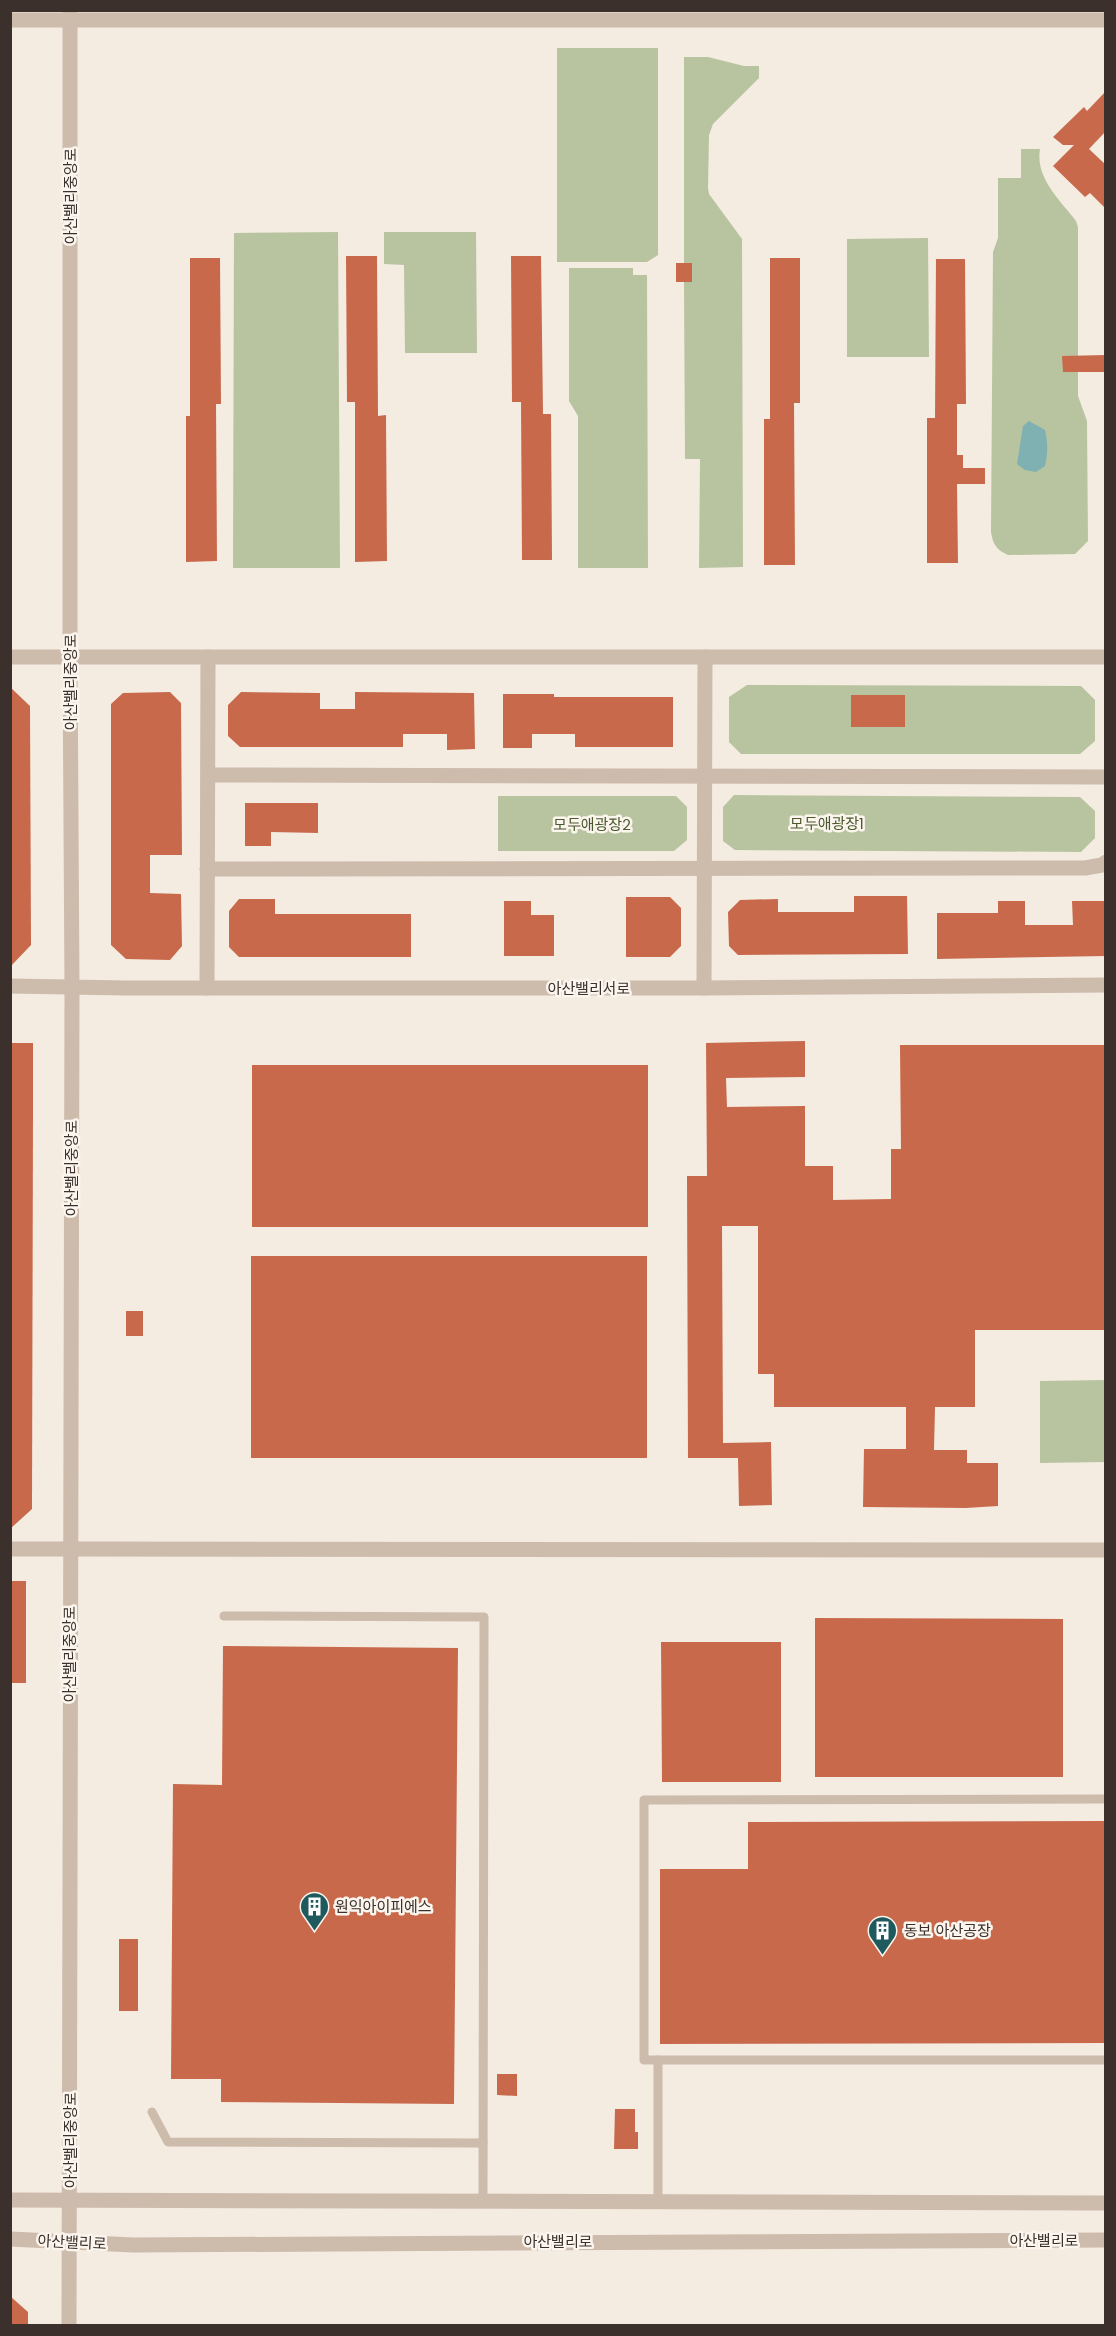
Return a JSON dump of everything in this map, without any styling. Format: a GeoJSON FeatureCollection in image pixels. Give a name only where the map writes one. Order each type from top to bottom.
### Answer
{"type":"FeatureCollection","features":[{"type":"Feature","properties":{"kind":"street"},"geometry":{"type":"LineString","coordinates":[[10,20],[70,15],[863,15],[1106,20]]}},
{"type":"Feature","properties":{"kind":"street","name":"아산밸리중앙로"},"geometry":{"type":"LineString","coordinates":[[69,2325],[72,987],[70,15]]}},
{"type":"Feature","properties":{"kind":"street"},"geometry":{"type":"LineString","coordinates":[[10,657],[1106,657]]}},
{"type":"Feature","properties":{"kind":"street"},"geometry":{"type":"LineString","coordinates":[[207,988],[208,657]]}},
{"type":"Feature","properties":{"kind":"street"},"geometry":{"type":"LineString","coordinates":[[704,988],[705,657]]}},
{"type":"Feature","properties":{"kind":"street"},"geometry":{"type":"LineString","coordinates":[[208,774],[1106,777]]}},
{"type":"Feature","properties":{"kind":"street"},"geometry":{"type":"LineString","coordinates":[[207,869],[1085,868],[1106,862]]}},
{"type":"Feature","properties":{"kind":"street","name":"아산밸리서로"},"geometry":{"type":"LineString","coordinates":[[10,987],[704,988],[1106,985]]}},
{"type":"Feature","properties":{"kind":"street"},"geometry":{"type":"LineString","coordinates":[[10,1549],[1106,1550]]}},
{"type":"Feature","properties":{"kind":"street"},"geometry":{"type":"LineString","coordinates":[[10,2200],[1106,2203]]}},
{"type":"Feature","properties":{"kind":"street","name":"아산밸리로"},"geometry":{"type":"LineString","coordinates":[[10,2239],[133,2245],[1106,2240]]}},
{"type":"Feature","properties":{"kind":"lane"},"geometry":{"type":"LineString","coordinates":[[224,1616],[484,1617],[483,2201]]}},
{"type":"Feature","properties":{"kind":"lane"},"geometry":{"type":"LineString","coordinates":[[1106,1800],[644,1800],[644,2060],[1106,2060]]}},
{"type":"Feature","properties":{"kind":"lane"},"geometry":{"type":"LineString","coordinates":[[658,2060],[658,2202]]}},
{"type":"Feature","properties":{"kind":"lane"},"geometry":{"type":"LineString","coordinates":[[152,2112],[168,2142],[483,2143]]}},
{"type":"Feature","properties":{"kind":"green space"},"geometry":{"type":"Polygon","coordinates":[[[557,48],[658,48],[658,255],[647,262],[557,262],[557,48]]]}},
{"type":"Feature","properties":{"kind":"green space"},"geometry":{"type":"Polygon","coordinates":[[[684,57],[708,57],[744,66],[759,66],[759,78],[713,124],[709,135],[709,194],[742,239],[743,567],[699,568],[700,459],[685,459],[684,282],[692,282],[692,263],[684,263],[684,57]]]}},
{"type":"Feature","properties":{"kind":"green space"},"geometry":{"type":"Polygon","coordinates":[[[1021,149],[1040,149],[1039,160],[1045,179],[1078,227],[1078,396],[1087,421],[1088,541],[1075,554],[1008,555],[996,546],[991,532],[993,252],[998,238],[998,178],[1021,178],[1021,149]]]}},
{"type":"Feature","properties":{"kind":"green space"},"geometry":{"type":"Polygon","coordinates":[[[338,232],[340,568],[233,568],[234,233],[338,232]]]}},
{"type":"Feature","properties":{"kind":"green space"},"geometry":{"type":"Polygon","coordinates":[[[384,232],[476,232],[477,353],[405,353],[404,265],[384,264],[384,232]]]}},
{"type":"Feature","properties":{"kind":"green space"},"geometry":{"type":"Polygon","coordinates":[[[928,238],[929,357],[847,357],[847,239],[928,238]]]}},
{"type":"Feature","properties":{"kind":"green space"},"geometry":{"type":"Polygon","coordinates":[[[569,268],[633,268],[633,275],[647,275],[648,568],[578,568],[578,416],[569,401],[569,268]]]}},
{"type":"Feature","properties":{"kind":"green space"},"geometry":{"type":"Polygon","coordinates":[[[747,685],[1081,686],[1095,700],[1095,741],[1080,754],[741,754],[729,742],[729,697],[747,685]]]}},
{"type":"Feature","properties":{"kind":"green space","name":"모두애광장1"},"geometry":{"type":"Polygon","coordinates":[[[734,795],[1080,797],[1095,811],[1095,838],[1081,852],[735,850],[723,841],[723,807],[734,795]]]}},
{"type":"Feature","properties":{"kind":"green space","name":"모두애광장2"},"geometry":{"type":"Polygon","coordinates":[[[498,796],[676,796],[687,807],[687,840],[674,851],[498,851],[498,796]]]}},
{"type":"Feature","properties":{"kind":"green space"},"geometry":{"type":"Polygon","coordinates":[[[1105,1380],[1105,1462],[1040,1463],[1040,1381],[1105,1380]]]}},
{"type":"Feature","properties":{"kind":"water"},"geometry":{"type":"Polygon","coordinates":[[[1029,421],[1045,430],[1047,439],[1045,466],[1036,472],[1025,470],[1017,464],[1023,426],[1029,421]]]}},
{"type":"Feature","properties":{"kind":"building"},"geometry":{"type":"Polygon","coordinates":[[[1106,91],[1106,131],[1089,149],[1106,165],[1106,209],[1090,193],[1085,197],[1053,166],[1074,145],[1063,145],[1053,137],[1084,107],[1087,111],[1106,91]]]}},
{"type":"Feature","properties":{"kind":"building"},"geometry":{"type":"Polygon","coordinates":[[[346,256],[377,256],[378,416],[386,415],[387,561],[355,562],[355,402],[347,402],[346,256]]]}},
{"type":"Feature","properties":{"kind":"building"},"geometry":{"type":"Polygon","coordinates":[[[511,256],[541,256],[543,414],[551,414],[552,560],[522,560],[521,402],[512,402],[511,256]]]}},
{"type":"Feature","properties":{"kind":"building"},"geometry":{"type":"Polygon","coordinates":[[[190,258],[220,258],[221,404],[216,404],[217,561],[186,562],[186,416],[190,416],[190,258]]]}},
{"type":"Feature","properties":{"kind":"building"},"geometry":{"type":"Polygon","coordinates":[[[770,258],[800,258],[800,403],[794,403],[795,565],[764,565],[764,419],[770,419],[770,258]]]}},
{"type":"Feature","properties":{"kind":"building"},"geometry":{"type":"Polygon","coordinates":[[[936,259],[965,259],[966,404],[957,404],[957,455],[963,455],[963,468],[985,468],[985,484],[957,484],[958,563],[927,563],[927,418],[935,418],[936,259]]]}},
{"type":"Feature","properties":{"kind":"building"},"geometry":{"type":"Polygon","coordinates":[[[676,263],[692,263],[692,282],[676,282],[676,263]]]}},
{"type":"Feature","properties":{"kind":"building"},"geometry":{"type":"Polygon","coordinates":[[[1106,355],[1106,372],[1063,372],[1062,356],[1106,355]]]}},
{"type":"Feature","properties":{"kind":"building"},"geometry":{"type":"Polygon","coordinates":[[[10,687],[30,706],[31,945],[10,967],[10,687]]]}},
{"type":"Feature","properties":{"kind":"building"},"geometry":{"type":"Polygon","coordinates":[[[170,692],[181,703],[182,855],[150,855],[150,893],[181,894],[182,946],[170,960],[126,959],[111,945],[111,704],[123,693],[170,692]]]}},
{"type":"Feature","properties":{"kind":"building"},"geometry":{"type":"Polygon","coordinates":[[[241,692],[320,693],[320,709],[355,709],[355,692],[474,693],[475,749],[447,750],[447,734],[403,734],[403,747],[240,747],[228,736],[228,705],[241,692]]]}},
{"type":"Feature","properties":{"kind":"building"},"geometry":{"type":"Polygon","coordinates":[[[503,694],[554,694],[554,697],[673,697],[673,747],[575,747],[575,734],[532,734],[532,748],[503,748],[503,694]]]}},
{"type":"Feature","properties":{"kind":"building"},"geometry":{"type":"Polygon","coordinates":[[[851,695],[905,695],[905,727],[851,727],[851,695]]]}},
{"type":"Feature","properties":{"kind":"building"},"geometry":{"type":"Polygon","coordinates":[[[245,803],[318,803],[318,833],[271,832],[271,846],[245,846],[245,803]]]}},
{"type":"Feature","properties":{"kind":"building"},"geometry":{"type":"Polygon","coordinates":[[[854,896],[907,896],[908,954],[738,955],[729,946],[728,912],[740,900],[778,899],[778,912],[854,912],[854,896]]]}},
{"type":"Feature","properties":{"kind":"building"},"geometry":{"type":"Polygon","coordinates":[[[626,897],[670,897],[681,908],[681,946],[670,957],[626,957],[626,897]]]}},
{"type":"Feature","properties":{"kind":"building"},"geometry":{"type":"Polygon","coordinates":[[[239,899],[275,899],[275,914],[411,914],[411,957],[239,957],[229,947],[229,911],[239,899]]]}},
{"type":"Feature","properties":{"kind":"building"},"geometry":{"type":"Polygon","coordinates":[[[504,901],[531,901],[531,915],[554,915],[554,956],[504,956],[504,901]]]}},
{"type":"Feature","properties":{"kind":"building"},"geometry":{"type":"Polygon","coordinates":[[[998,901],[1025,901],[1025,925],[1073,925],[1072,901],[1106,901],[1106,956],[937,959],[937,913],[998,913],[998,901]]]}},
{"type":"Feature","properties":{"kind":"building"},"geometry":{"type":"Polygon","coordinates":[[[805,1041],[805,1077],[726,1078],[727,1107],[805,1106],[805,1166],[833,1166],[833,1200],[891,1199],[891,1149],[901,1149],[900,1045],[1106,1045],[1106,1330],[975,1330],[975,1407],[935,1407],[934,1450],[967,1450],[967,1463],[998,1463],[998,1506],[863,1507],[864,1449],[906,1449],[906,1407],[774,1407],[774,1374],[758,1374],[758,1226],[722,1226],[723,1443],[771,1442],[772,1505],[739,1506],[738,1458],[688,1458],[687,1176],[707,1176],[706,1043],[805,1041]]]}},
{"type":"Feature","properties":{"kind":"building"},"geometry":{"type":"Polygon","coordinates":[[[10,1043],[33,1043],[33,1110],[32,1509],[10,1529],[10,1043]]]}},
{"type":"Feature","properties":{"kind":"building"},"geometry":{"type":"Polygon","coordinates":[[[252,1065],[648,1065],[648,1227],[252,1227],[252,1065]]]}},
{"type":"Feature","properties":{"kind":"building"},"geometry":{"type":"Polygon","coordinates":[[[251,1256],[647,1256],[647,1458],[251,1458],[251,1256]]]}},
{"type":"Feature","properties":{"kind":"building"},"geometry":{"type":"Polygon","coordinates":[[[126,1311],[143,1311],[143,1336],[126,1336],[126,1311]]]}},
{"type":"Feature","properties":{"kind":"building"},"geometry":{"type":"Polygon","coordinates":[[[10,1581],[26,1581],[26,1683],[10,1683],[10,1581]]]}},
{"type":"Feature","properties":{"kind":"building"},"geometry":{"type":"Polygon","coordinates":[[[815,1618],[1063,1619],[1063,1777],[815,1777],[815,1618]]]}},
{"type":"Feature","properties":{"kind":"building"},"geometry":{"type":"Polygon","coordinates":[[[661,1642],[781,1642],[781,1782],[662,1782],[661,1642]]]}},
{"type":"Feature","properties":{"kind":"building","name":"원익아이피에스"},"geometry":{"type":"Polygon","coordinates":[[[223,1646],[458,1648],[454,2104],[221,2102],[221,2079],[171,2079],[173,1784],[222,1785],[223,1646]]]}},
{"type":"Feature","properties":{"kind":"building","name":"동보 아산공장"},"geometry":{"type":"Polygon","coordinates":[[[1106,1821],[1106,2043],[660,2044],[660,1869],[748,1869],[748,1822],[1106,1821]]]}},
{"type":"Feature","properties":{"kind":"building"},"geometry":{"type":"Polygon","coordinates":[[[119,1939],[138,1939],[138,2011],[119,2011],[119,1939]]]}},
{"type":"Feature","properties":{"kind":"building"},"geometry":{"type":"Polygon","coordinates":[[[497,2074],[517,2074],[517,2096],[497,2095],[497,2074]]]}},
{"type":"Feature","properties":{"kind":"building"},"geometry":{"type":"Polygon","coordinates":[[[615,2109],[635,2109],[638,2149],[614,2149],[615,2109]]]}},
{"type":"Feature","properties":{"kind":"building"},"geometry":{"type":"Polygon","coordinates":[[[10,2296],[28,2312],[28,2325],[10,2325],[10,2296]]]}},
{"type":"Feature","properties":{"kind":"place","name":"원익아이피에스"},"geometry":{"type":"Point","coordinates":[314,1932]}},
{"type":"Feature","properties":{"kind":"place","name":"동보 아산공장"},"geometry":{"type":"Point","coordinates":[883,1956]}}]}
